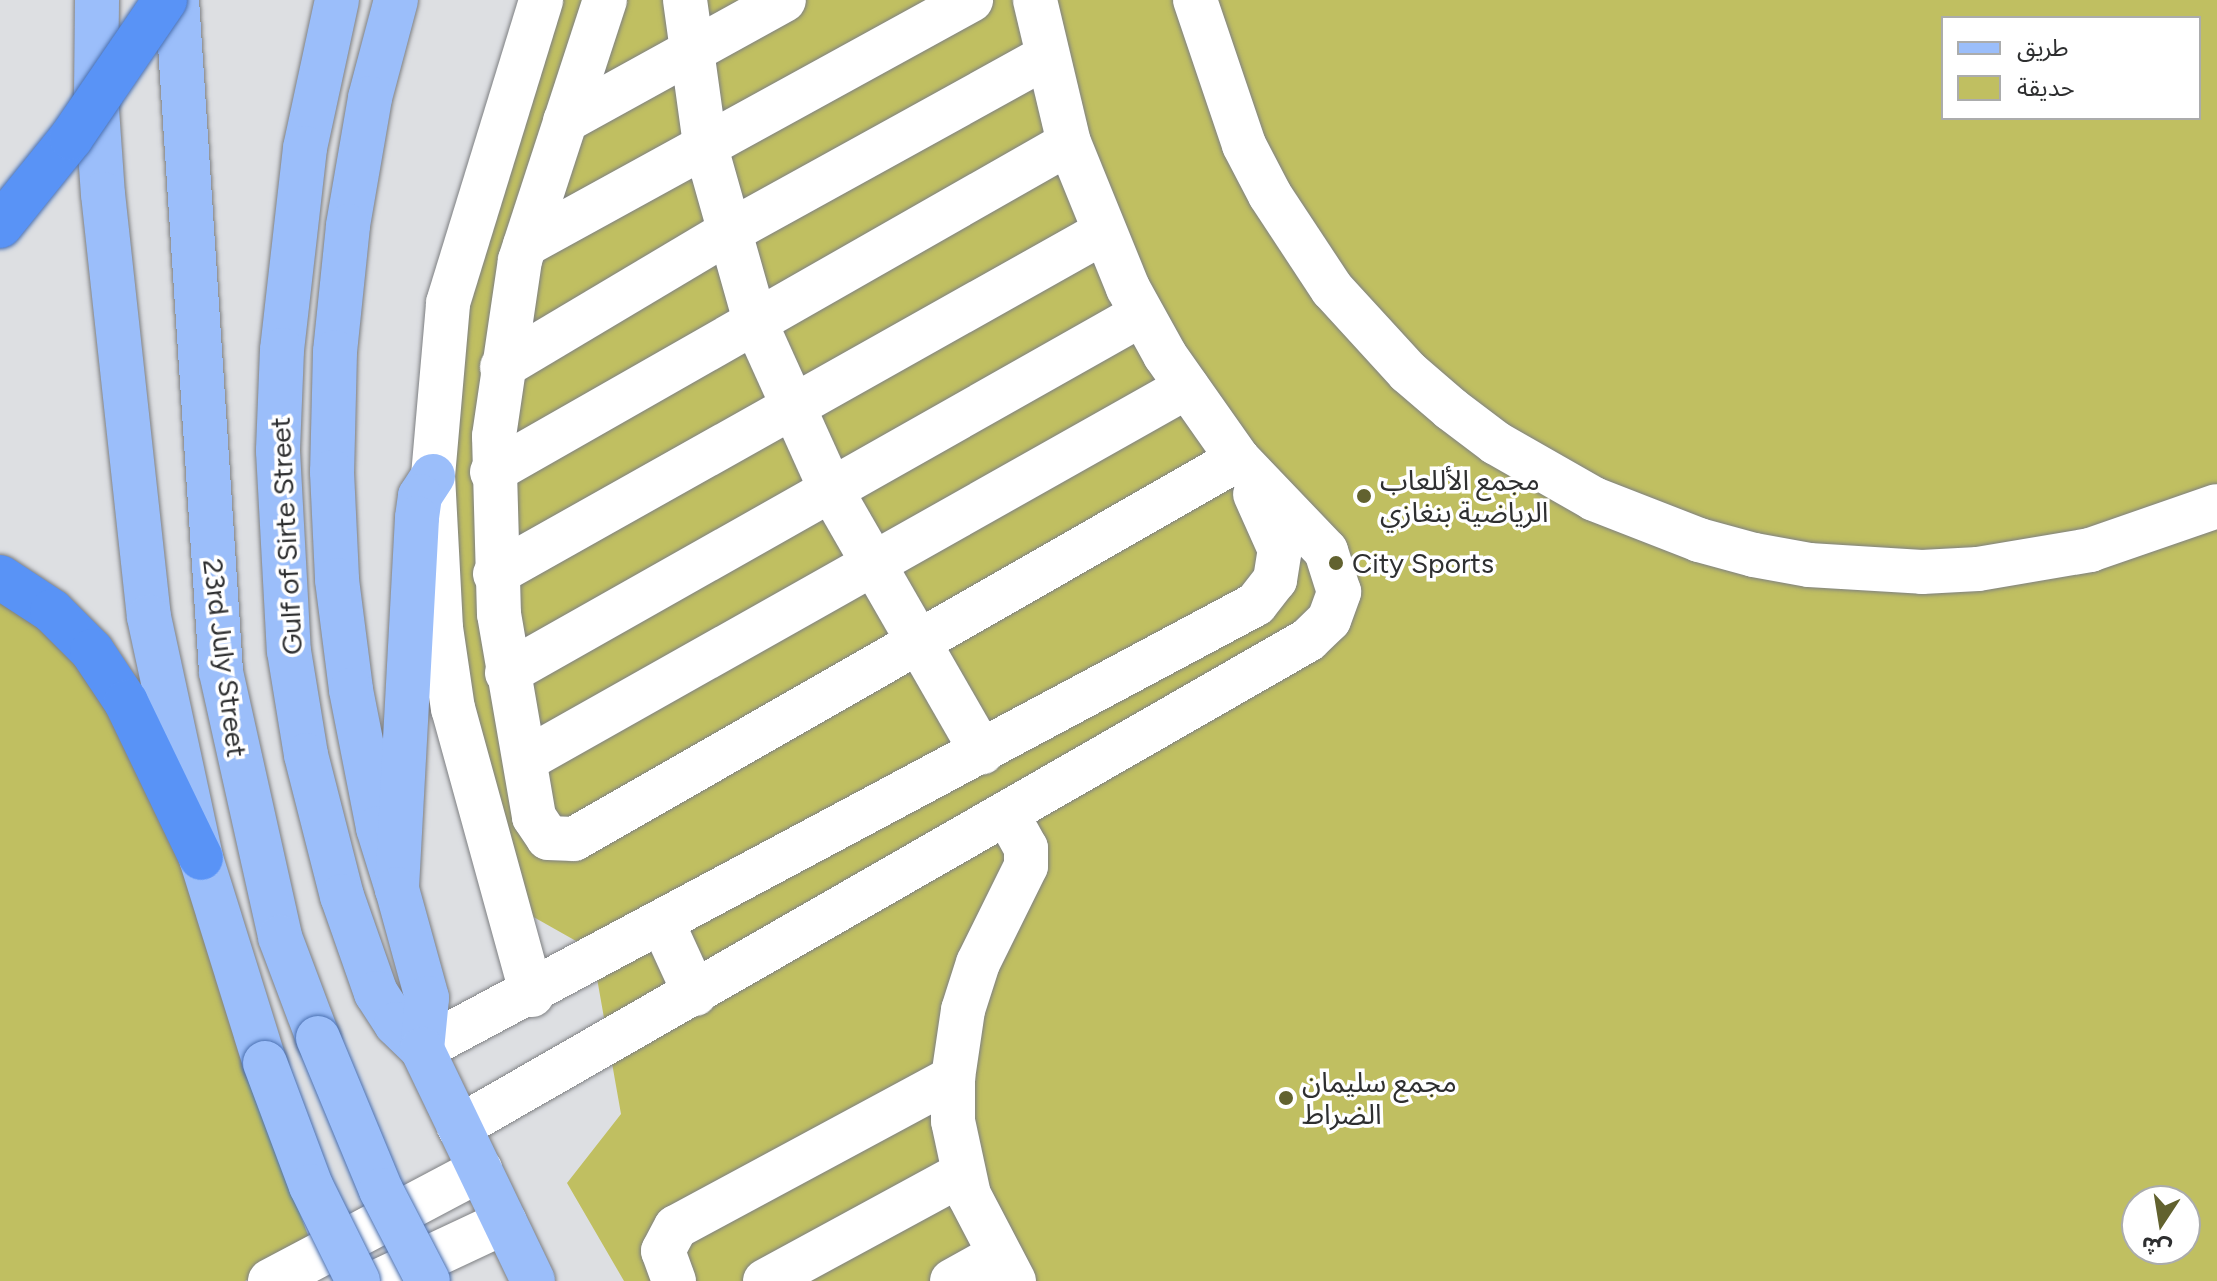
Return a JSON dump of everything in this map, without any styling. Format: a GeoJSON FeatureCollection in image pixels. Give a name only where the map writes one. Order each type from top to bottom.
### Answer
{"type":"FeatureCollection","features":[{"type":"Feature","properties":{"kind":"highway"},"geometry":{"type":"LineString","coordinates":[[0,226],[71,138],[165,0]]}},
{"type":"Feature","properties":{"kind":"highway"},"geometry":{"type":"LineString","coordinates":[[0,577],[52,611],[92,651],[126,702],[201,858]]}},
{"type":"Feature","properties":{"kind":"main road","name":"23rd July Street"},"geometry":{"type":"LineString","coordinates":[[97,0],[96,95],[103,194],[149,617],[201,858],[265,1063],[311,1186],[358,1281]]}},
{"type":"Feature","properties":{"kind":"main road","name":"23rd July Street"},"geometry":{"type":"LineString","coordinates":[[177,0],[221,672],[280,937],[381,1190],[428,1281]]}},
{"type":"Feature","properties":{"kind":"main road","name":"Gulf of Sirte Street"},"geometry":{"type":"LineString","coordinates":[[337,0],[305,148],[282,350],[278,451],[289,651],[306,755],[342,896],[380,1001],[422,1049],[533,1281]]}},
{"type":"Feature","properties":{"kind":"main road","name":"Gulf of Sirte Street"},"geometry":{"type":"LineString","coordinates":[[396,0],[370,98],[348,226],[335,352],[332,472],[337,580],[351,690],[378,828],[427,998],[422,1049]]}},
{"type":"Feature","properties":{"kind":"main road"},"geometry":{"type":"LineString","coordinates":[[397,889],[417,518],[420,496],[433,476]]}},
{"type":"Feature","properties":{"kind":"street"},"geometry":{"type":"LineString","coordinates":[[532,995],[453,709],[441,628],[433,476],[448,303],[541,0]]}},
{"type":"Feature","properties":{"kind":"street"},"geometry":{"type":"LineString","coordinates":[[605,0],[525,245],[502,367],[492,472],[495,574],[507,673],[537,825],[548,838],[574,839],[1238,459]]}},
{"type":"Feature","properties":{"kind":"street"},"geometry":{"type":"LineString","coordinates":[[685,0],[689,53],[705,144],[727,233],[756,324],[790,406],[830,488],[918,642],[999,743],[1050,789]]}},
{"type":"Feature","properties":{"kind":"street"},"geometry":{"type":"LineString","coordinates":[[565,121],[784,0]]}},
{"type":"Feature","properties":{"kind":"street"},"geometry":{"type":"LineString","coordinates":[[525,245],[971,0]]}},
{"type":"Feature","properties":{"kind":"street"},"geometry":{"type":"LineString","coordinates":[[459,1127],[1290,651],[1329,620],[1338,578],[1326,551],[1238,459],[1187,387],[1142,314],[1102,233],[1069,143],[1046,57],[1035,0]]}},
{"type":"Feature","properties":{"kind":"street"},"geometry":{"type":"LineString","coordinates":[[1195,0],[1244,145],[1277,207],[1332,289],[1398,362],[1451,409],[1496,443],[1594,499],[1699,540],[1754,555],[1809,565],[1922,572],[1978,569],[2090,550],[2217,506]]}},
{"type":"Feature","properties":{"kind":"street"},"geometry":{"type":"LineString","coordinates":[[502,367],[727,233],[1046,57]]}},
{"type":"Feature","properties":{"kind":"street"},"geometry":{"type":"LineString","coordinates":[[492,472],[1069,143]]}},
{"type":"Feature","properties":{"kind":"street"},"geometry":{"type":"LineString","coordinates":[[495,574],[1102,233]]}},
{"type":"Feature","properties":{"kind":"street"},"geometry":{"type":"LineString","coordinates":[[507,673],[1142,314]]}},
{"type":"Feature","properties":{"kind":"street"},"geometry":{"type":"LineString","coordinates":[[525,760],[1187,387]]}},
{"type":"Feature","properties":{"kind":"street"},"geometry":{"type":"LineString","coordinates":[[422,1049],[532,995],[1256,604],[1275,580],[1280,550],[1238,459]]}},
{"type":"Feature","properties":{"kind":"street"},"geometry":{"type":"LineString","coordinates":[[1256,604],[1290,651]]}},
{"type":"Feature","properties":{"kind":"street"},"geometry":{"type":"LineString","coordinates":[[943,773],[993,822],[1026,848],[1026,866],[978,963],[963,1010],[953,1078],[962,1174],[1006,1268],[952,1281]]}},
{"type":"Feature","properties":{"kind":"street"},"geometry":{"type":"LineString","coordinates":[[663,924],[695,994]]}},
{"type":"Feature","properties":{"kind":"street"},"geometry":{"type":"LineString","coordinates":[[674,1281],[663,1251],[676,1227],[953,1078]]}},
{"type":"Feature","properties":{"kind":"street"},"geometry":{"type":"LineString","coordinates":[[270,1281],[480,1170]]}},
{"type":"Feature","properties":{"kind":"street"},"geometry":{"type":"LineString","coordinates":[[765,1281],[962,1174]]}},
{"type":"Feature","properties":{"kind":"street"},"geometry":{"type":"LineString","coordinates":[[379,1281],[505,1222]]}},
{"type":"Feature","properties":{"kind":"green space","name":"City Sports"},"geometry":{"type":"Polygon","coordinates":[[[558,0],[2217,0],[2217,1281],[624,1281],[567,1183],[621,1114],[592,950],[530,915],[460,648],[451,477],[466,312],[558,0]]]}},
{"type":"Feature","properties":{"kind":"green space"},"geometry":{"type":"Polygon","coordinates":[[[0,591],[57,635],[109,709],[183,851],[253,1088],[312,1246],[245,1281],[0,1281],[0,591]]]}},
{"type":"Feature","properties":{"kind":"place","name":"مجمع الأللعاب الرياضية بنغازي"},"geometry":{"type":"Point","coordinates":[1364,496]}},
{"type":"Feature","properties":{"kind":"place","name":"City Sports"},"geometry":{"type":"Point","coordinates":[1336,563]}},
{"type":"Feature","properties":{"kind":"place","name":"مجمع سليمان الضراط"},"geometry":{"type":"Point","coordinates":[1286,1098]}}]}
